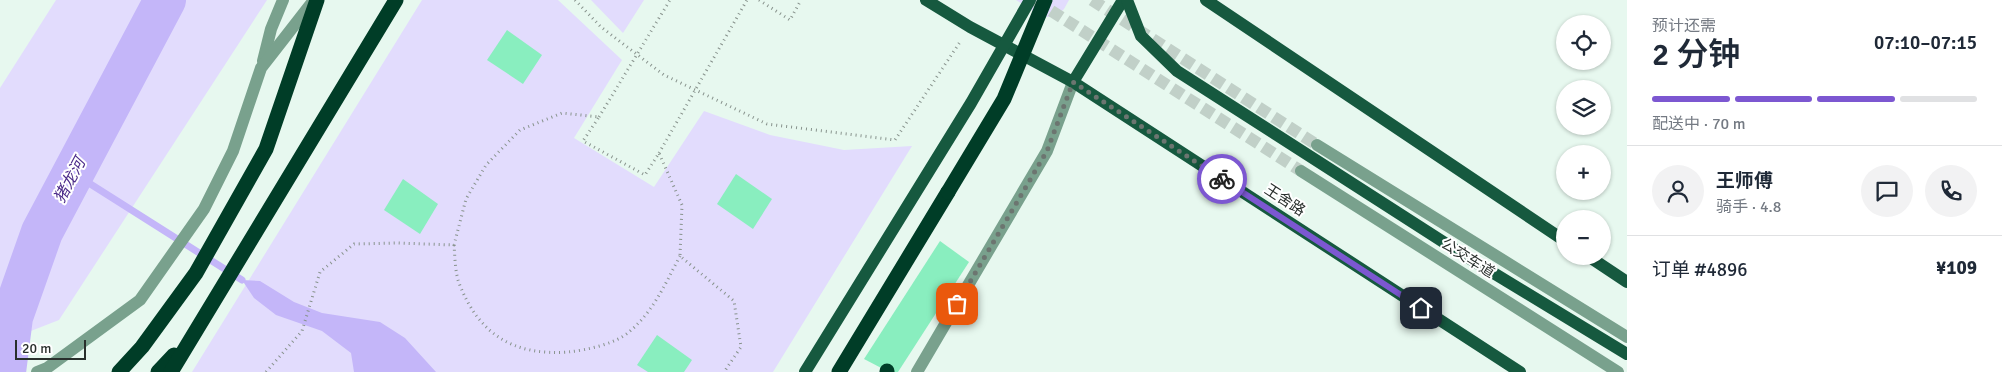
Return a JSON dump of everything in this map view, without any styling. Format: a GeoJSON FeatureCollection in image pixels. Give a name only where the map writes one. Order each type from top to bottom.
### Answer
{"type":"FeatureCollection","features":[{"type":"Feature","properties":{"kind":"highway"},"geometry":{"type":"LineString","coordinates":[[119,372],[142,348],[196,273],[266,149],[316,0]]}},
{"type":"Feature","properties":{"kind":"highway"},"geometry":{"type":"LineString","coordinates":[[171,372],[396,0]]}},
{"type":"Feature","properties":{"kind":"highway"},"geometry":{"type":"LineString","coordinates":[[839,372],[1004,99],[1044,0]]}},
{"type":"Feature","properties":{"kind":"highway"},"geometry":{"type":"LineString","coordinates":[[158,372],[195,334]]}},
{"type":"Feature","properties":{"kind":"highway"},"geometry":{"type":"LineString","coordinates":[[110,372],[142,348]]}},
{"type":"Feature","properties":{"kind":"main road","name":"王舍路"},"geometry":{"type":"LineString","coordinates":[[926,0],[970,27],[1073,82],[1520,372]]}},
{"type":"Feature","properties":{"kind":"main road"},"geometry":{"type":"LineString","coordinates":[[805,372],[966,111],[1030,0]]}},
{"type":"Feature","properties":{"kind":"main road"},"geometry":{"type":"LineString","coordinates":[[1073,82],[1125,0]]}},
{"type":"Feature","properties":{"kind":"main road"},"geometry":{"type":"LineString","coordinates":[[1125,0],[1141,36],[1178,71],[1459,252],[1627,354]]}},
{"type":"Feature","properties":{"kind":"main road"},"geometry":{"type":"LineString","coordinates":[[1206,0],[1556,235]]}},
{"type":"Feature","properties":{"kind":"main road"},"geometry":{"type":"LineString","coordinates":[[1602,265],[1627,282]]}},
{"type":"Feature","properties":{"kind":"street"},"geometry":{"type":"LineString","coordinates":[[42,370],[140,300],[204,209],[233,151],[261,68],[271,29],[283,0]]}},
{"type":"Feature","properties":{"kind":"street"},"geometry":{"type":"LineString","coordinates":[[261,68],[316,0]]}},
{"type":"Feature","properties":{"kind":"street"},"geometry":{"type":"LineString","coordinates":[[917,372],[1047,151],[1073,82]]}},
{"type":"Feature","properties":{"kind":"street","name":"公交车道"},"geometry":{"type":"LineString","coordinates":[[1318,145],[1627,337]]}},
{"type":"Feature","properties":{"kind":"street","name":"公交车道"},"geometry":{"type":"LineString","coordinates":[[1301,171],[1618,372]]}},
{"type":"Feature","properties":{"kind":"path"},"geometry":{"type":"LineString","coordinates":[[575,0],[601,27],[664,75],[766,124],[895,140],[970,27]]}},
{"type":"Feature","properties":{"kind":"path"},"geometry":{"type":"LineString","coordinates":[[670,0],[583,140],[645,175],[696,92],[747,0]]}},
{"type":"Feature","properties":{"kind":"path"},"geometry":{"type":"LineString","coordinates":[[759,0],[790,20],[801,0]]}},
{"type":"Feature","properties":{"kind":"path"},"geometry":{"type":"LineString","coordinates":[[599,117],[562,113],[520,130],[486,165],[466,199],[454,246],[459,282],[475,315],[504,342],[545,354],[590,350],[628,333],[653,307],[680,256],[682,205],[659,153]]}},
{"type":"Feature","properties":{"kind":"path"},"geometry":{"type":"LineString","coordinates":[[266,372],[302,331],[320,272],[354,244],[398,243],[454,246]]}},
{"type":"Feature","properties":{"kind":"path"},"geometry":{"type":"LineString","coordinates":[[680,256],[734,301],[741,347],[724,372]]}},
{"type":"Feature","properties":{"kind":"shaded area"},"geometry":{"type":"Polygon","coordinates":[[[56,0],[267,0],[59,320],[0,343],[0,88],[56,0]]]}},
{"type":"Feature","properties":{"kind":"shaded area"},"geometry":{"type":"Polygon","coordinates":[[[422,0],[558,0],[622,60],[574,138],[654,187],[704,111],[770,135],[844,150],[912,146],[773,372],[192,372],[422,0]]]}},
{"type":"Feature","properties":{"kind":"shaded area"},"geometry":{"type":"Polygon","coordinates":[[[591,0],[644,0],[623,33],[591,0]]]}},
{"type":"Feature","properties":{"kind":"shaded area"},"geometry":{"type":"Polygon","coordinates":[[[1016,0],[1069,0],[1064,9],[1055,17],[1042,17],[1016,0]]]}},
{"type":"Feature","properties":{"kind":"shaded area"},"geometry":{"type":"Polygon","coordinates":[[[242,280],[260,281],[294,302],[322,313],[380,322],[405,338],[436,372],[354,372],[351,353],[322,331],[276,315],[254,298],[242,280]]]}},
{"type":"Feature","properties":{"kind":"building"},"geometry":{"type":"Polygon","coordinates":[[[507,30],[542,55],[523,84],[487,60],[507,30]]]}},
{"type":"Feature","properties":{"kind":"building"},"geometry":{"type":"Polygon","coordinates":[[[736,174],[772,199],[753,229],[717,204],[736,174]]]}},
{"type":"Feature","properties":{"kind":"building"},"geometry":{"type":"Polygon","coordinates":[[[403,179],[438,204],[420,234],[384,210],[403,179]]]}},
{"type":"Feature","properties":{"kind":"building"},"geometry":{"type":"Polygon","coordinates":[[[940,241],[969,262],[898,372],[889,372],[864,359],[940,241]]]}},
{"type":"Feature","properties":{"kind":"building"},"geometry":{"type":"Polygon","coordinates":[[[657,335],[692,360],[684,372],[648,372],[637,365],[657,335]]]}},
{"type":"Feature","properties":{"kind":"waterway","name":"猪龙河"},"geometry":{"type":"LineString","coordinates":[[5,372],[12,317],[42,232],[165,0]]}},
{"type":"Feature","properties":{"kind":"waterway"},"geometry":{"type":"LineString","coordinates":[[73,173],[242,280]]}},
{"type":"Feature","properties":{"kind":"tunnel"},"geometry":{"type":"LineString","coordinates":[[1092,0],[1317,145]]}},
{"type":"Feature","properties":{"kind":"tunnel"},"geometry":{"type":"LineString","coordinates":[[1036,1],[1301,171]]}},
{"type":"Feature","properties":{"kind":"way so far"},"geometry":{"type":"LineString","coordinates":[[957,304],[1047,151],[1073,82],[1222,179]]}},
{"type":"Feature","properties":{"kind":"route"},"geometry":{"type":"LineString","coordinates":[[1222,179],[1421,308]]}}]}
